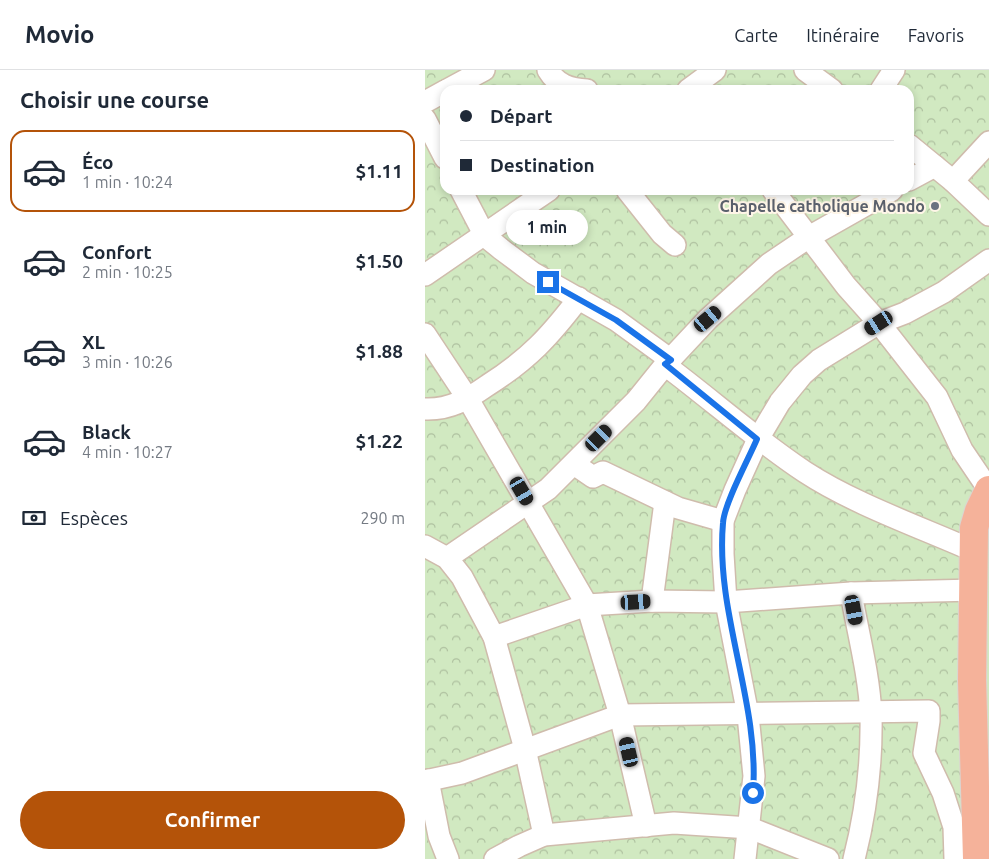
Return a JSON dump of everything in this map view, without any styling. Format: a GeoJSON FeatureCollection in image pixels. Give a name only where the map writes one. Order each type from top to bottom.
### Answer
{"type":"FeatureCollection","features":[{"type":"Feature","properties":{"kind":"highway"},"geometry":{"type":"LineString","coordinates":[[977,859],[972,680],[975,590],[974,528],[979,511],[989,490]]}},
{"type":"Feature","properties":{"kind":"street"},"geometry":{"type":"LineString","coordinates":[[457,85],[484,70]]}},
{"type":"Feature","properties":{"kind":"street"},"geometry":{"type":"LineString","coordinates":[[548,70],[563,85]]}},
{"type":"Feature","properties":{"kind":"street"},"geometry":{"type":"LineString","coordinates":[[697,85],[715,70]]}},
{"type":"Feature","properties":{"kind":"street"},"geometry":{"type":"LineString","coordinates":[[805,70],[825,85]]}},
{"type":"Feature","properties":{"kind":"street"},"geometry":{"type":"LineString","coordinates":[[884,85],[894,70]]}},
{"type":"Feature","properties":{"kind":"street"},"geometry":{"type":"LineString","coordinates":[[425,102],[440,94]]}},
{"type":"Feature","properties":{"kind":"street"},"geometry":{"type":"LineString","coordinates":[[425,119],[440,148]]}},
{"type":"Feature","properties":{"kind":"street"},"geometry":{"type":"LineString","coordinates":[[953,180],[989,142]]}},
{"type":"Feature","properties":{"kind":"street"},"geometry":{"type":"LineString","coordinates":[[914,149],[953,180],[989,215]]}},
{"type":"Feature","properties":{"kind":"street"},"geometry":{"type":"LineString","coordinates":[[914,177],[935,166]]}},
{"type":"Feature","properties":{"kind":"street"},"geometry":{"type":"LineString","coordinates":[[464,195],[485,236],[533,273],[616,320],[757,439],[806,473],[849,495],[974,550]]}},
{"type":"Feature","properties":{"kind":"street"},"geometry":{"type":"LineString","coordinates":[[427,270],[485,236],[542,195]]}},
{"type":"Feature","properties":{"kind":"street"},"geometry":{"type":"LineString","coordinates":[[631,195],[662,234],[675,245]]}},
{"type":"Feature","properties":{"kind":"street"},"geometry":{"type":"LineString","coordinates":[[777,195],[846,286],[879,323],[937,397],[962,450],[989,490]]}},
{"type":"Feature","properties":{"kind":"street"},"geometry":{"type":"LineString","coordinates":[[447,558],[548,489],[636,401],[668,362],[708,319],[769,264],[809,238],[883,195]]}},
{"type":"Feature","properties":{"kind":"street"},"geometry":{"type":"LineString","coordinates":[[745,859],[750,828],[754,776],[748,715],[727,602],[723,521],[757,439],[780,402],[802,375],[819,360],[879,323],[905,313],[944,292],[989,260]]}},
{"type":"Feature","properties":{"kind":"street"},"geometry":{"type":"LineString","coordinates":[[425,409],[445,408],[468,399],[519,365],[541,346],[579,298]]}},
{"type":"Feature","properties":{"kind":"street"},"geometry":{"type":"LineString","coordinates":[[425,334],[468,399],[587,605],[620,715],[645,826]]}},
{"type":"Feature","properties":{"kind":"street"},"geometry":{"type":"LineString","coordinates":[[574,464],[593,477],[603,472],[665,502],[723,521]]}},
{"type":"Feature","properties":{"kind":"street"},"geometry":{"type":"LineString","coordinates":[[652,601],[665,502]]}},
{"type":"Feature","properties":{"kind":"street"},"geometry":{"type":"LineString","coordinates":[[425,546],[447,558],[463,577],[494,637],[525,749],[544,835]]}},
{"type":"Feature","properties":{"kind":"street"},"geometry":{"type":"LineString","coordinates":[[494,637],[587,605],[652,601],[727,602],[851,593],[975,590]]}},
{"type":"Feature","properties":{"kind":"street"},"geometry":{"type":"LineString","coordinates":[[851,593],[871,713],[869,769],[863,822],[853,859]]}},
{"type":"Feature","properties":{"kind":"street"},"geometry":{"type":"LineString","coordinates":[[448,859],[439,836],[426,780],[462,773],[620,715],[748,715],[929,711],[924,753],[943,793],[954,827],[955,859]]}},
{"type":"Feature","properties":{"kind":"street"},"geometry":{"type":"LineString","coordinates":[[495,859],[544,835],[674,823],[750,828],[828,859]]}},
{"type":"Feature","properties":{"kind":"green space"},"geometry":{"type":"Polygon","coordinates":[[[425,70],[989,70],[989,859],[425,859],[425,70]]]}},
{"type":"Feature","properties":{"kind":"place","name":"Chapelle catholique Mondo"},"geometry":{"type":"Point","coordinates":[935,206]}},
{"type":"Feature","properties":{"kind":"route"},"geometry":{"type":"LineString","coordinates":[[548,282],[616,320],[671,360],[665,364],[719,406],[757,439],[723,521],[723,554],[727,602],[748,715],[754,776],[753,793]]}}]}
